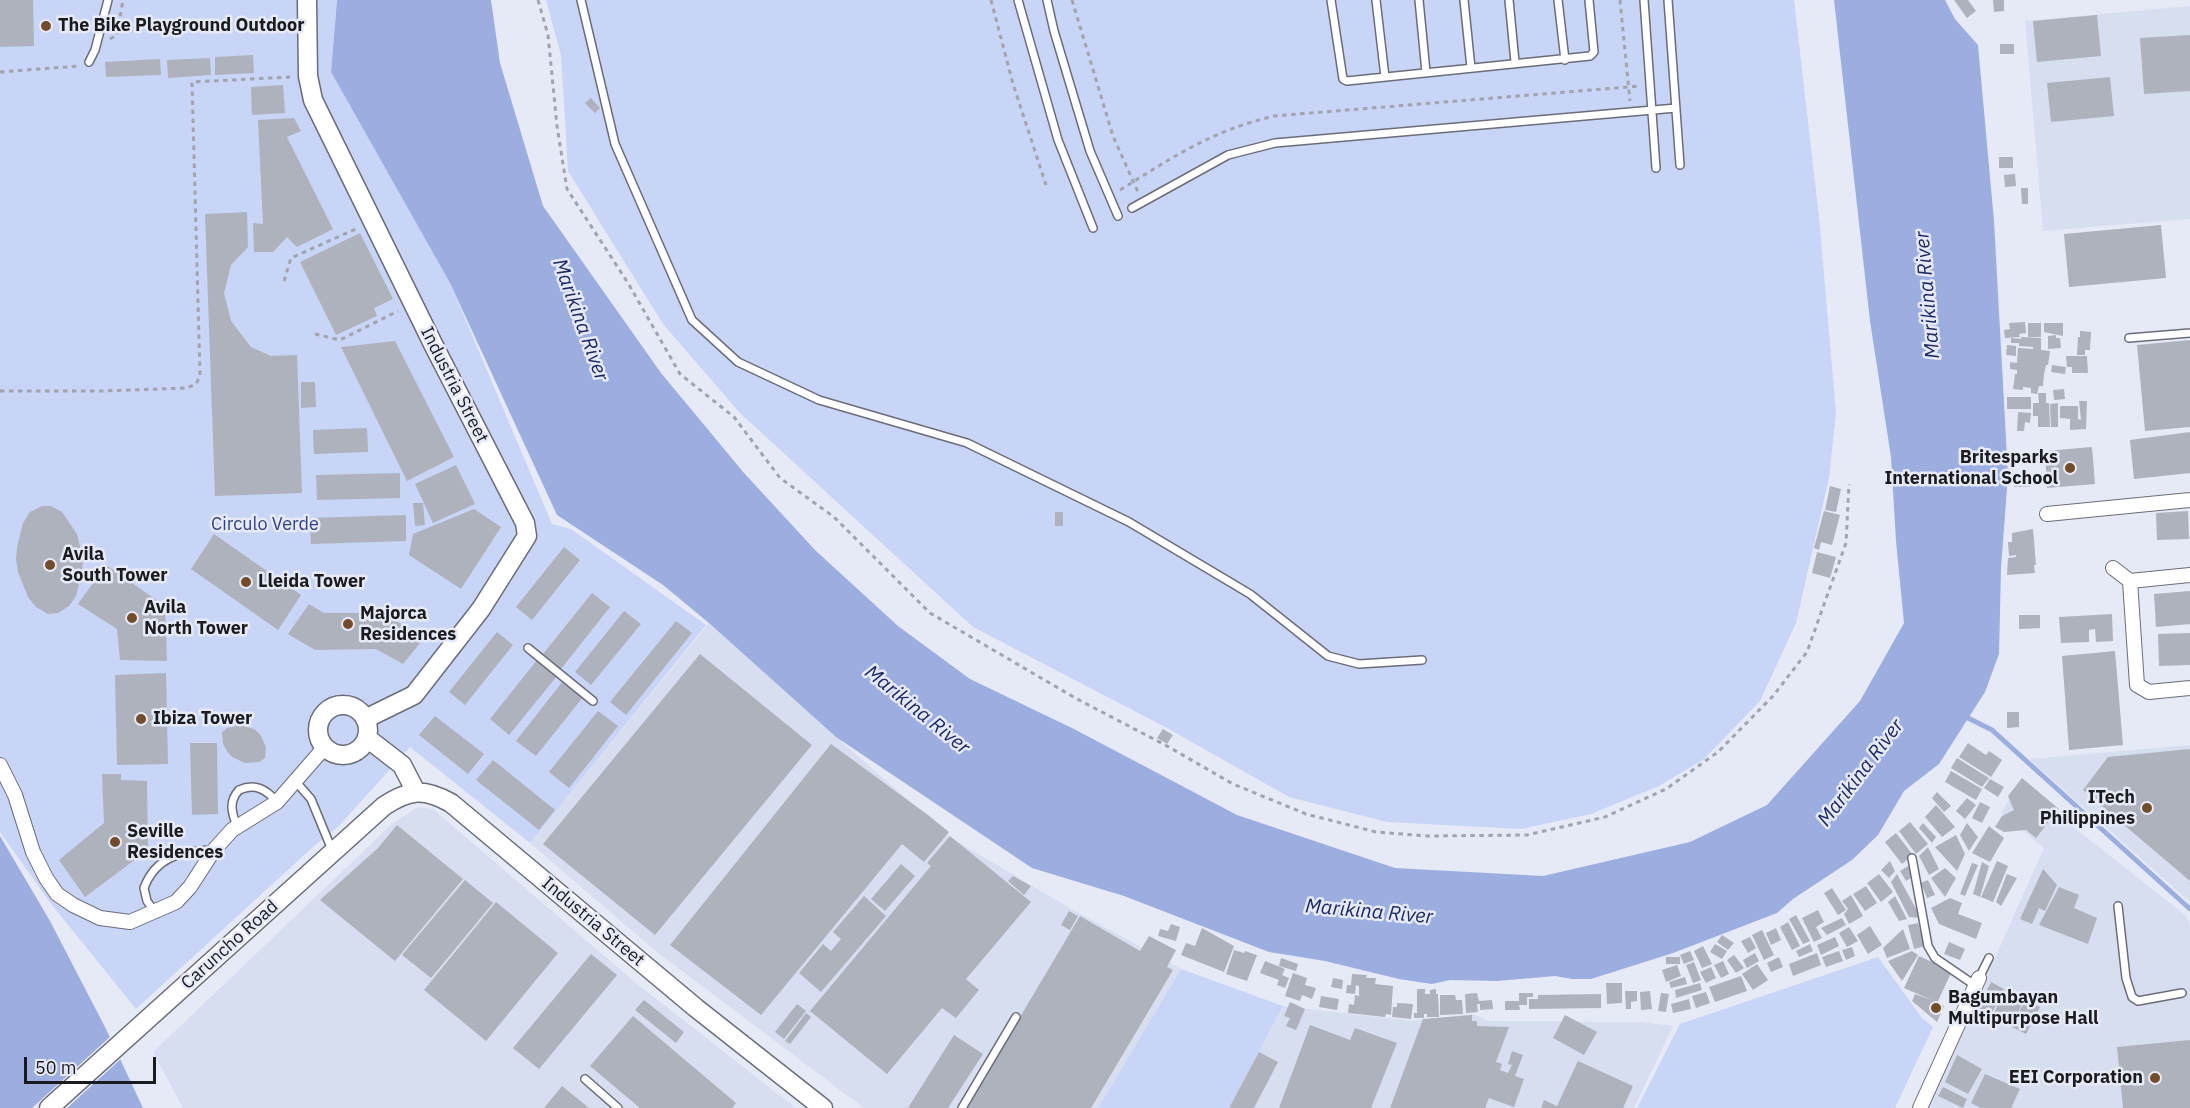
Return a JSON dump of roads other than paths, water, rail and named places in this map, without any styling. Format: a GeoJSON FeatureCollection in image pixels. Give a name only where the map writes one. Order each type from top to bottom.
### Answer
{"type":"FeatureCollection","features":[{"type":"Feature","properties":{"kind":"street","name":"Industria Street"},"geometry":{"type":"LineString","coordinates":[[307,0],[308,76],[313,100],[525,524],[527,536],[481,609],[414,694],[366,719]]}},
{"type":"Feature","properties":{"kind":"street"},"geometry":{"type":"LineString","coordinates":[[2047,514],[2190,501]]}},
{"type":"Feature","properties":{"kind":"street"},"geometry":{"type":"LineString","coordinates":[[2113,568],[2130,581],[2190,575]]}},
{"type":"Feature","properties":{"kind":"street"},"geometry":{"type":"LineString","coordinates":[[2130,581],[2137,684],[2149,692],[2190,688]]}},
{"type":"Feature","properties":{"kind":"street"},"geometry":{"type":"LineString","coordinates":[[346,706],[357,710],[366,719],[367,738],[363,747],[355,753],[345,756],[336,754],[324,747],[318,731],[321,719],[329,710],[346,706]]}},
{"type":"Feature","properties":{"kind":"street"},"geometry":{"type":"LineString","coordinates":[[367,738],[402,765],[416,792]]}},
{"type":"Feature","properties":{"kind":"street"},"geometry":{"type":"LineString","coordinates":[[0,765],[15,795],[33,852],[57,894],[100,918],[130,922],[176,902],[190,887],[214,850],[237,827],[277,802],[324,747]]}},
{"type":"Feature","properties":{"kind":"street","name":"Industria Street"},"geometry":{"type":"LineString","coordinates":[[416,792],[435,794],[451,804],[696,1008],[823,1108]]}},
{"type":"Feature","properties":{"kind":"street","name":"Caruncho Road"},"geometry":{"type":"LineString","coordinates":[[50,1108],[384,806],[400,795],[416,792]]}},
{"type":"Feature","properties":{"kind":"street"},"geometry":{"type":"LineString","coordinates":[[1920,1108],[1978,982]]}},
{"type":"Feature","properties":{"kind":"lane"},"geometry":{"type":"LineString","coordinates":[[88,63],[95,50],[108,0]]}},
{"type":"Feature","properties":{"kind":"lane"},"geometry":{"type":"LineString","coordinates":[[581,0],[619,154],[692,320],[738,362],[819,400],[967,443],[1129,522],[1250,594],[1328,656],[1359,664],[1422,660]]}},
{"type":"Feature","properties":{"kind":"lane"},"geometry":{"type":"LineString","coordinates":[[1018,0],[1059,140],[1093,228]]}},
{"type":"Feature","properties":{"kind":"lane"},"geometry":{"type":"LineString","coordinates":[[1047,0],[1083,130],[1118,216]]}},
{"type":"Feature","properties":{"kind":"lane"},"geometry":{"type":"LineString","coordinates":[[1331,0],[1343,79],[1351,81],[1515,62],[1565,60],[1590,56],[1594,52],[1589,0]]}},
{"type":"Feature","properties":{"kind":"lane"},"geometry":{"type":"LineString","coordinates":[[1376,0],[1385,77]]}},
{"type":"Feature","properties":{"kind":"lane"},"geometry":{"type":"LineString","coordinates":[[1419,0],[1426,72]]}},
{"type":"Feature","properties":{"kind":"lane"},"geometry":{"type":"LineString","coordinates":[[1464,0],[1471,68]]}},
{"type":"Feature","properties":{"kind":"lane"},"geometry":{"type":"LineString","coordinates":[[1509,0],[1515,62]]}},
{"type":"Feature","properties":{"kind":"lane"},"geometry":{"type":"LineString","coordinates":[[1558,0],[1565,60]]}},
{"type":"Feature","properties":{"kind":"lane"},"geometry":{"type":"LineString","coordinates":[[1644,0],[1656,168]]}},
{"type":"Feature","properties":{"kind":"lane"},"geometry":{"type":"LineString","coordinates":[[1668,0],[1680,165]]}},
{"type":"Feature","properties":{"kind":"lane"},"geometry":{"type":"LineString","coordinates":[[1132,207],[1228,155],[1275,143],[1676,108]]}},
{"type":"Feature","properties":{"kind":"lane"},"geometry":{"type":"LineString","coordinates":[[2129,338],[2190,333]]}},
{"type":"Feature","properties":{"kind":"lane"},"geometry":{"type":"LineString","coordinates":[[528,648],[593,701]]}},
{"type":"Feature","properties":{"kind":"lane"},"geometry":{"type":"LineString","coordinates":[[296,782],[311,799],[333,853]]}},
{"type":"Feature","properties":{"kind":"lane"},"geometry":{"type":"LineString","coordinates":[[237,827],[231,812],[231,804],[239,790],[257,787],[277,802]]}},
{"type":"Feature","properties":{"kind":"lane"},"geometry":{"type":"LineString","coordinates":[[154,911],[147,901],[144,888],[156,867],[178,854],[214,850]]}},
{"type":"Feature","properties":{"kind":"lane"},"geometry":{"type":"LineString","coordinates":[[1912,858],[1928,946],[1935,958],[1978,982],[1989,957]]}},
{"type":"Feature","properties":{"kind":"lane"},"geometry":{"type":"LineString","coordinates":[[2118,906],[2126,978],[2132,997],[2138,1001],[2182,993]]}},
{"type":"Feature","properties":{"kind":"lane"},"geometry":{"type":"LineString","coordinates":[[963,1108],[1016,1017]]}},
{"type":"Feature","properties":{"kind":"lane"},"geometry":{"type":"LineString","coordinates":[[585,1079],[618,1108]]}},
{"type":"Feature","properties":{"kind":"water","name":"Marikina River"},"geometry":{"type":"Polygon","coordinates":[[[337,0],[491,0],[500,63],[543,206],[661,373],[744,473],[815,550],[898,626],[970,679],[1074,729],[1237,815],[1395,868],[1543,876],[1690,842],[1767,805],[1860,701],[1904,623],[1891,457],[1870,321],[1834,0],[1945,0],[1955,19],[1978,45],[1994,221],[2008,475],[2001,568],[1999,654],[1985,692],[1939,764],[1904,791],[1878,835],[1852,860],[1793,899],[1777,913],[1673,953],[1591,979],[1555,976],[1497,981],[1450,980],[1432,984],[1399,979],[1325,961],[1269,952],[1124,896],[1032,868],[836,737],[709,623],[663,585],[557,515],[450,283],[331,72],[337,0]]]}},
{"type":"Feature","properties":{"kind":"water"},"geometry":{"type":"Polygon","coordinates":[[[0,836],[50,921],[106,1029],[143,1108],[0,1108],[0,836]]]}},
{"type":"Feature","properties":{"kind":"waterway"},"geometry":{"type":"LineString","coordinates":[[1964,716],[1992,730],[2190,909]]}},
{"type":"Feature","properties":{"kind":"place","name":"The Bike Playground Outdoor"},"geometry":{"type":"Point","coordinates":[46,26]}},
{"type":"Feature","properties":{"kind":"place","name":"Britesparks International School"},"geometry":{"type":"Point","coordinates":[2070,468]}},
{"type":"Feature","properties":{"kind":"place","name":"Avila South Tower"},"geometry":{"type":"Point","coordinates":[50,565]}},
{"type":"Feature","properties":{"kind":"place","name":"Lleida Tower"},"geometry":{"type":"Point","coordinates":[246,582]}},
{"type":"Feature","properties":{"kind":"place","name":"Avila North Tower"},"geometry":{"type":"Point","coordinates":[132,618]}},
{"type":"Feature","properties":{"kind":"place","name":"Majorca Residences"},"geometry":{"type":"Point","coordinates":[348,624]}},
{"type":"Feature","properties":{"kind":"place","name":"Ibiza Tower"},"geometry":{"type":"Point","coordinates":[141,719]}},
{"type":"Feature","properties":{"kind":"place","name":"ITech Philippines"},"geometry":{"type":"Point","coordinates":[2147,808]}},
{"type":"Feature","properties":{"kind":"place","name":"Seville Residences"},"geometry":{"type":"Point","coordinates":[115,842]}},
{"type":"Feature","properties":{"kind":"place","name":"Bagumbayan Multipurpose Hall"},"geometry":{"type":"Point","coordinates":[1936,1008]}},
{"type":"Feature","properties":{"kind":"place","name":"EEI Corporation"},"geometry":{"type":"Point","coordinates":[2155,1078]}},
{"type":"Feature","properties":{"kind":"park label","name":"Circulo Verde"},"geometry":{"type":"Point","coordinates":[265,525]}}]}
